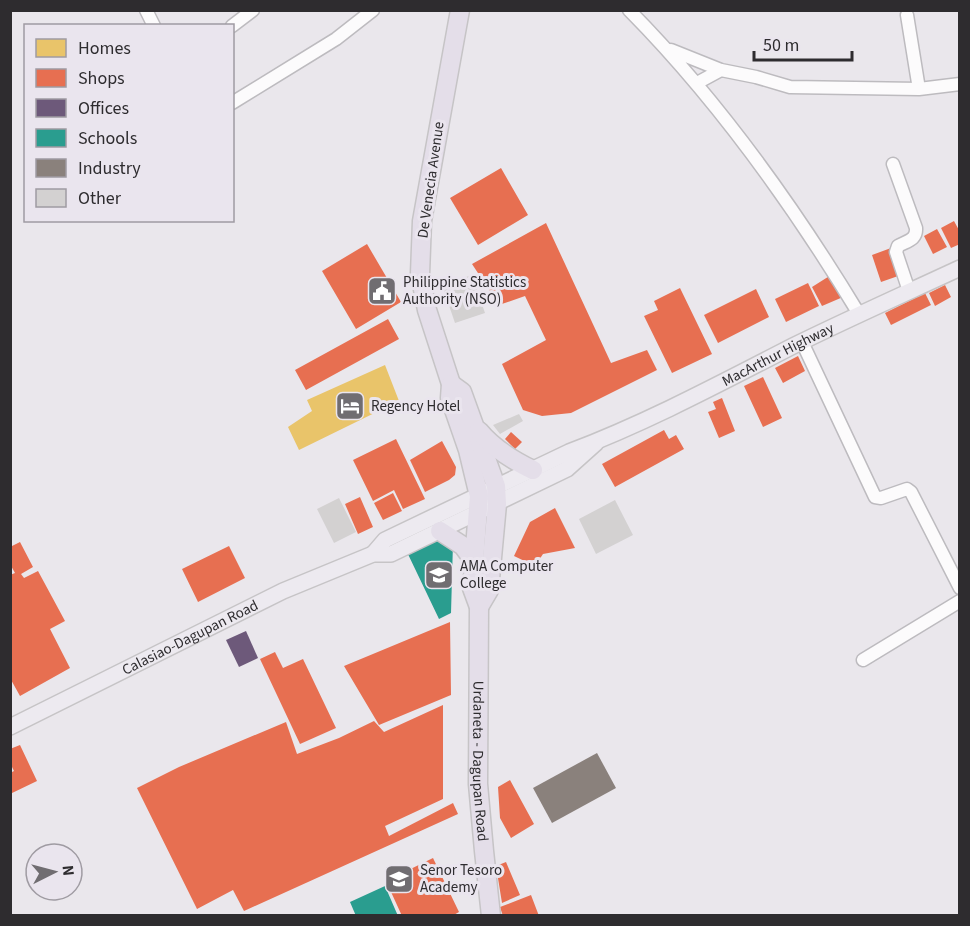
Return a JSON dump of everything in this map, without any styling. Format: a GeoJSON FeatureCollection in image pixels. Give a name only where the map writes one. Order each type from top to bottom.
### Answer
{"type":"FeatureCollection","features":[{"type":"Feature","properties":{"kind":"highway","name":"De Venecia Avenue"},"geometry":{"type":"LineString","coordinates":[[460,10],[422,221],[420,274],[427,310],[451,384],[450,398],[468,450],[479,504]]}},
{"type":"Feature","properties":{"kind":"highway","name":"De Venecia Avenue"},"geometry":{"type":"LineString","coordinates":[[451,384],[462,392],[476,427],[496,495]]}},
{"type":"Feature","properties":{"kind":"highway"},"geometry":{"type":"LineString","coordinates":[[476,427],[501,452],[533,470]]}},
{"type":"Feature","properties":{"kind":"highway","name":"Urdaneta - Dagupan Road"},"geometry":{"type":"LineString","coordinates":[[479,607],[489,590],[496,495]]}},
{"type":"Feature","properties":{"kind":"highway","name":"Urdaneta - Dagupan Road"},"geometry":{"type":"LineString","coordinates":[[479,504],[472,588],[479,607],[478,784],[492,915]]}},
{"type":"Feature","properties":{"kind":"highway"},"geometry":{"type":"LineString","coordinates":[[440,531],[463,546],[474,561]]}},
{"type":"Feature","properties":{"kind":"main road","name":"MacArthur Highway"},"geometry":{"type":"LineString","coordinates":[[479,504],[533,470],[569,452],[596,443],[719,385],[858,314],[960,268]]}},
{"type":"Feature","properties":{"kind":"main road","name":"MacArthur Highway"},"geometry":{"type":"LineString","coordinates":[[496,495],[567,469],[596,443]]}},
{"type":"Feature","properties":{"kind":"main road","name":"Calasiao-Dagupan Road"},"geometry":{"type":"LineString","coordinates":[[10,727],[283,591],[373,554],[391,554],[440,531],[479,504]]}},
{"type":"Feature","properties":{"kind":"main road","name":"Calasiao-Dagupan Road"},"geometry":{"type":"LineString","coordinates":[[373,554],[385,540],[479,504]]}},
{"type":"Feature","properties":{"kind":"street"},"geometry":{"type":"LineString","coordinates":[[146,10],[153,24]]}},
{"type":"Feature","properties":{"kind":"street"},"geometry":{"type":"LineString","coordinates":[[234,24],[253,10]]}},
{"type":"Feature","properties":{"kind":"street"},"geometry":{"type":"LineString","coordinates":[[234,102],[336,39],[373,10]]}},
{"type":"Feature","properties":{"kind":"street"},"geometry":{"type":"LineString","coordinates":[[629,10],[667,48],[697,83],[765,170],[824,256],[858,314]]}},
{"type":"Feature","properties":{"kind":"street"},"geometry":{"type":"LineString","coordinates":[[907,15],[919,88]]}},
{"type":"Feature","properties":{"kind":"street"},"geometry":{"type":"LineString","coordinates":[[667,48],[722,70],[756,76],[790,87],[919,88],[960,84]]}},
{"type":"Feature","properties":{"kind":"street"},"geometry":{"type":"LineString","coordinates":[[697,83],[722,70]]}},
{"type":"Feature","properties":{"kind":"street"},"geometry":{"type":"LineString","coordinates":[[893,164],[916,228],[914,238],[898,246],[896,252],[909,291]]}},
{"type":"Feature","properties":{"kind":"street"},"geometry":{"type":"LineString","coordinates":[[802,342],[875,497],[881,498],[907,489],[911,492],[960,588]]}},
{"type":"Feature","properties":{"kind":"street"},"geometry":{"type":"LineString","coordinates":[[863,660],[960,601]]}},
{"type":"Feature","properties":{"kind":"building: Homes","name":"Regency Hotel"},"geometry":{"type":"Polygon","coordinates":[[[385,365],[399,401],[299,450],[288,427],[312,411],[307,400],[385,365]]]}},
{"type":"Feature","properties":{"kind":"building: Shops"},"geometry":{"type":"Polygon","coordinates":[[[501,168],[528,215],[478,245],[450,198],[501,168]]]}},
{"type":"Feature","properties":{"kind":"building: Shops"},"geometry":{"type":"Polygon","coordinates":[[[954,221],[960,232],[960,244],[951,248],[941,228],[954,221]]]}},
{"type":"Feature","properties":{"kind":"building: Shops"},"geometry":{"type":"Polygon","coordinates":[[[546,223],[611,363],[647,350],[657,370],[571,413],[542,416],[523,410],[502,364],[546,340],[525,296],[499,305],[472,264],[546,223]]]}},
{"type":"Feature","properties":{"kind":"building: Shops"},"geometry":{"type":"Polygon","coordinates":[[[937,229],[947,247],[933,254],[924,236],[937,229]]]}},
{"type":"Feature","properties":{"kind":"building: Shops"},"geometry":{"type":"Polygon","coordinates":[[[367,244],[401,302],[356,329],[322,271],[367,244]]]}},
{"type":"Feature","properties":{"kind":"building: Shops"},"geometry":{"type":"Polygon","coordinates":[[[891,248],[901,275],[881,282],[872,255],[891,248]]]}},
{"type":"Feature","properties":{"kind":"building: Shops"},"geometry":{"type":"Polygon","coordinates":[[[831,275],[843,297],[822,306],[812,287],[831,275]]]}},
{"type":"Feature","properties":{"kind":"building: Shops"},"geometry":{"type":"Polygon","coordinates":[[[808,283],[819,306],[786,322],[775,299],[808,283]]]}},
{"type":"Feature","properties":{"kind":"building: Shops"},"geometry":{"type":"Polygon","coordinates":[[[945,285],[951,297],[935,306],[929,293],[945,285]]]}},
{"type":"Feature","properties":{"kind":"building: Shops"},"geometry":{"type":"Polygon","coordinates":[[[680,288],[712,354],[672,373],[644,316],[658,310],[654,301],[680,288]]]}},
{"type":"Feature","properties":{"kind":"building: Shops"},"geometry":{"type":"Polygon","coordinates":[[[756,289],[769,317],[718,343],[704,315],[756,289]]]}},
{"type":"Feature","properties":{"kind":"building: Shops"},"geometry":{"type":"Polygon","coordinates":[[[925,293],[931,305],[891,325],[885,313],[925,293]]]}},
{"type":"Feature","properties":{"kind":"building: Shops"},"geometry":{"type":"Polygon","coordinates":[[[388,319],[399,339],[306,390],[295,370],[388,319]]]}},
{"type":"Feature","properties":{"kind":"building: Shops"},"geometry":{"type":"Polygon","coordinates":[[[798,356],[805,371],[783,383],[775,368],[798,356]]]}},
{"type":"Feature","properties":{"kind":"building: Shops"},"geometry":{"type":"Polygon","coordinates":[[[763,377],[782,418],[763,427],[744,386],[763,377]]]}},
{"type":"Feature","properties":{"kind":"building: Shops"},"geometry":{"type":"Polygon","coordinates":[[[722,398],[735,431],[719,438],[708,412],[716,409],[713,402],[722,398]]]}},
{"type":"Feature","properties":{"kind":"building: Shops"},"geometry":{"type":"Polygon","coordinates":[[[664,430],[669,439],[676,435],[684,449],[615,487],[602,464],[664,430]]]}},
{"type":"Feature","properties":{"kind":"building: Shops"},"geometry":{"type":"Polygon","coordinates":[[[511,432],[522,442],[515,449],[505,439],[511,432]]]}},
{"type":"Feature","properties":{"kind":"building: Shops"},"geometry":{"type":"Polygon","coordinates":[[[396,439],[425,499],[403,509],[394,490],[373,501],[353,460],[396,439]]]}},
{"type":"Feature","properties":{"kind":"building: Shops"},"geometry":{"type":"Polygon","coordinates":[[[442,441],[456,467],[455,475],[425,492],[410,460],[442,441]]]}},
{"type":"Feature","properties":{"kind":"building: Shops"},"geometry":{"type":"Polygon","coordinates":[[[393,493],[402,511],[383,520],[374,503],[393,493]]]}},
{"type":"Feature","properties":{"kind":"building: Shops"},"geometry":{"type":"Polygon","coordinates":[[[360,497],[373,527],[358,534],[345,504],[360,497]]]}},
{"type":"Feature","properties":{"kind":"building: Shops"},"geometry":{"type":"Polygon","coordinates":[[[555,508],[575,548],[543,554],[535,566],[514,556],[530,522],[555,508]]]}},
{"type":"Feature","properties":{"kind":"building: Shops"},"geometry":{"type":"Polygon","coordinates":[[[20,542],[33,567],[21,574],[24,578],[38,571],[65,621],[50,629],[70,668],[20,696],[10,678],[10,575],[15,573],[10,564],[10,547],[20,542]]]}},
{"type":"Feature","properties":{"kind":"building: Shops"},"geometry":{"type":"Polygon","coordinates":[[[229,546],[245,578],[198,602],[182,569],[229,546]]]}},
{"type":"Feature","properties":{"kind":"building: Shops"},"geometry":{"type":"Polygon","coordinates":[[[450,622],[451,695],[379,725],[344,666],[450,622]]]}},
{"type":"Feature","properties":{"kind":"building: Shops"},"geometry":{"type":"Polygon","coordinates":[[[275,652],[283,668],[303,659],[336,728],[300,744],[260,659],[275,652]]]}},
{"type":"Feature","properties":{"kind":"building: Shops"},"geometry":{"type":"Polygon","coordinates":[[[443,705],[443,799],[385,826],[389,836],[453,803],[458,814],[244,911],[233,890],[197,909],[137,788],[179,767],[286,722],[297,754],[339,738],[374,721],[384,732],[443,705]]]}},
{"type":"Feature","properties":{"kind":"building: Shops"},"geometry":{"type":"Polygon","coordinates":[[[20,745],[37,781],[10,794],[10,773],[14,771],[10,763],[10,749],[20,745]]]}},
{"type":"Feature","properties":{"kind":"building: Shops"},"geometry":{"type":"Polygon","coordinates":[[[510,780],[534,824],[511,838],[500,818],[498,787],[510,780]]]}},
{"type":"Feature","properties":{"kind":"building: Shops"},"geometry":{"type":"Polygon","coordinates":[[[433,858],[459,912],[452,916],[402,916],[386,881],[433,858]]]}},
{"type":"Feature","properties":{"kind":"building: Shops"},"geometry":{"type":"Polygon","coordinates":[[[506,862],[520,895],[502,903],[496,866],[506,862]]]}},
{"type":"Feature","properties":{"kind":"building: Shops"},"geometry":{"type":"Polygon","coordinates":[[[531,895],[539,916],[503,916],[500,907],[531,895]]]}},
{"type":"Feature","properties":{"kind":"building: Offices"},"geometry":{"type":"Polygon","coordinates":[[[246,631],[258,658],[239,667],[226,640],[246,631]]]}},
{"type":"Feature","properties":{"kind":"building: Schools"},"geometry":{"type":"Polygon","coordinates":[[[442,536],[453,543],[451,613],[439,619],[406,550],[442,536]]]}},
{"type":"Feature","properties":{"kind":"building: Schools"},"geometry":{"type":"Polygon","coordinates":[[[385,886],[398,916],[356,916],[350,902],[385,886]]]}},
{"type":"Feature","properties":{"kind":"building: Industry"},"geometry":{"type":"Polygon","coordinates":[[[597,753],[616,788],[552,823],[533,788],[597,753]]]}},
{"type":"Feature","properties":{"kind":"building: Other"},"geometry":{"type":"Polygon","coordinates":[[[472,275],[485,313],[455,323],[442,285],[472,275]]]}},
{"type":"Feature","properties":{"kind":"building: Other"},"geometry":{"type":"Polygon","coordinates":[[[519,414],[523,421],[500,434],[493,425],[519,414]]]}},
{"type":"Feature","properties":{"kind":"building: Other"},"geometry":{"type":"Polygon","coordinates":[[[339,498],[356,532],[334,543],[317,509],[339,498]]]}},
{"type":"Feature","properties":{"kind":"building: Other"},"geometry":{"type":"Polygon","coordinates":[[[615,500],[633,535],[596,554],[579,519],[615,500]]]}},
{"type":"Feature","properties":{"kind":"place","name":"Philippine Statistics Authority (NSO)"},"geometry":{"type":"Point","coordinates":[382,291]}},
{"type":"Feature","properties":{"kind":"place","name":"Regency Hotel"},"geometry":{"type":"Point","coordinates":[350,406]}},
{"type":"Feature","properties":{"kind":"place","name":"AMA Computer College"},"geometry":{"type":"Point","coordinates":[439,575]}},
{"type":"Feature","properties":{"kind":"place","name":"Senor Tesoro Academy"},"geometry":{"type":"Point","coordinates":[399,879]}}]}
